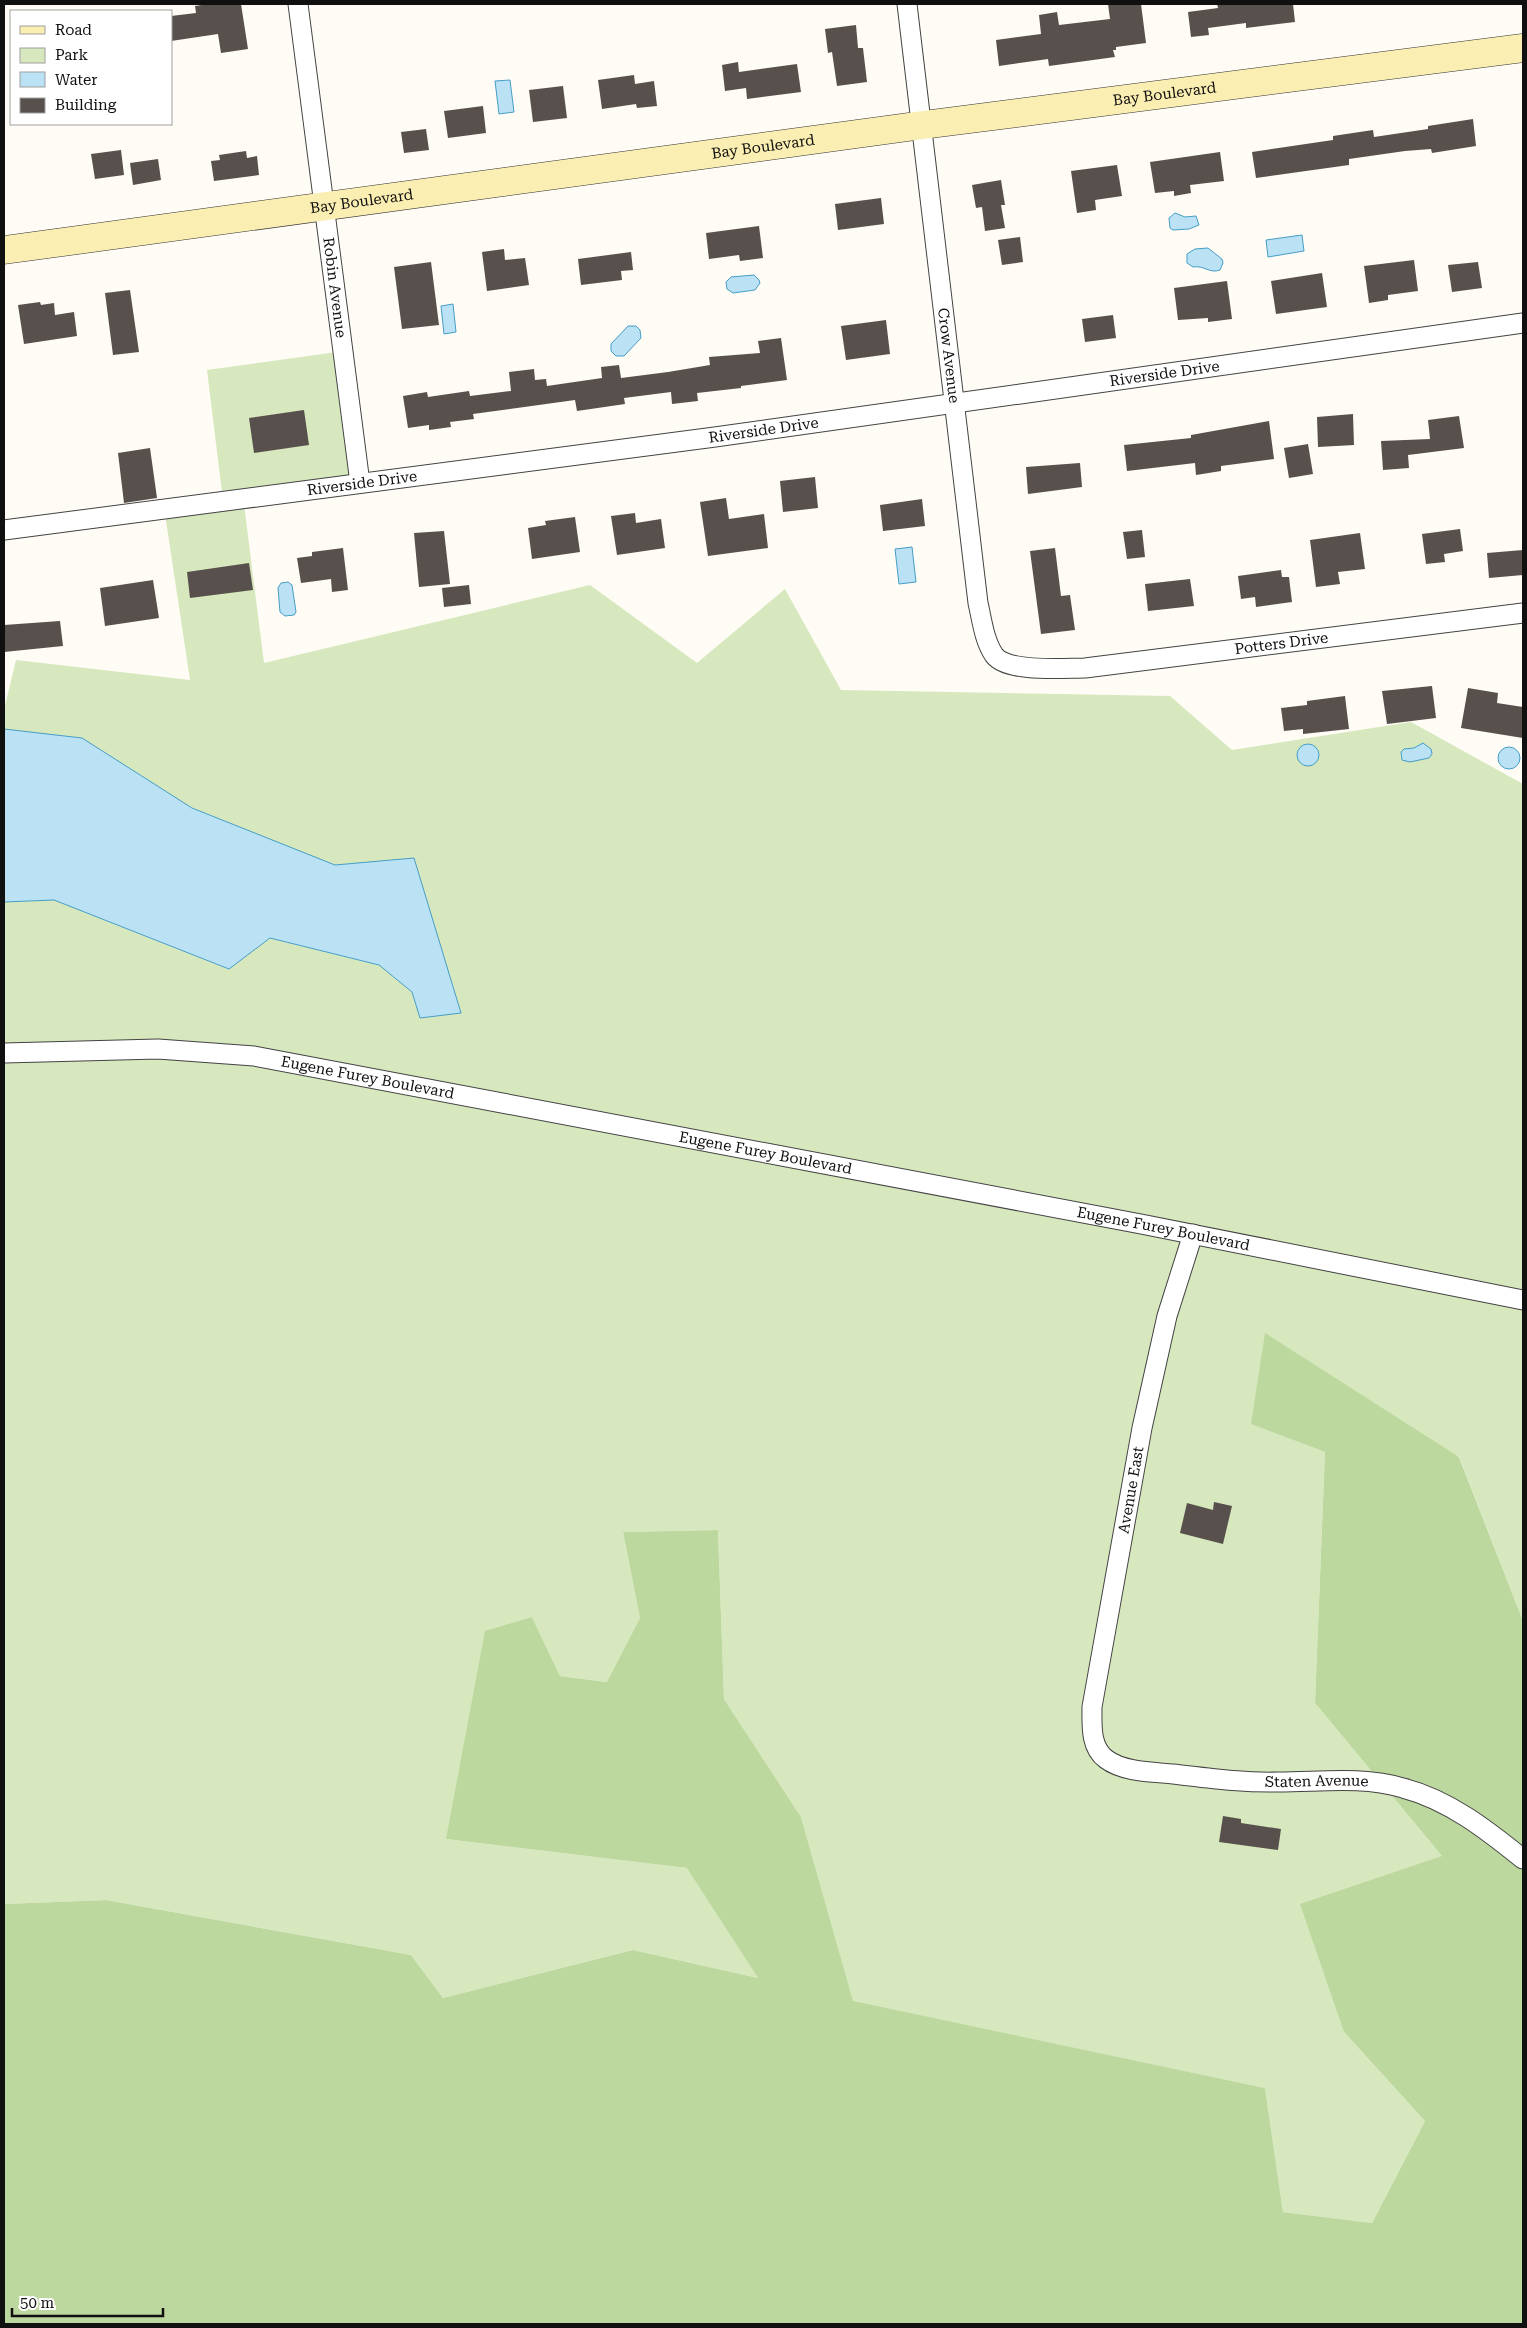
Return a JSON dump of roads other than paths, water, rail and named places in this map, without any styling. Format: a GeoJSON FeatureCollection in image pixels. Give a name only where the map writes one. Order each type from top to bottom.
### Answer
{"type":"FeatureCollection","features":[{"type":"Feature","properties":{"kind":"street","name":"Robin Avenue"},"geometry":{"type":"LineString","coordinates":[[298,4],[360,483]]}},
{"type":"Feature","properties":{"kind":"street","name":"Crow Avenue"},"geometry":{"type":"LineString","coordinates":[[908,4],[978,603],[988,645],[995,657],[1004,663],[1040,668]]}},
{"type":"Feature","properties":{"kind":"street","name":"Bay Boulevard"},"geometry":{"type":"LineString","coordinates":[[4,250],[923,125],[1523,48]]}},
{"type":"Feature","properties":{"kind":"street","name":"Riverside Drive"},"geometry":{"type":"LineString","coordinates":[[4,530],[715,437],[1523,323]]}},
{"type":"Feature","properties":{"kind":"street","name":"Potters Drive"},"geometry":{"type":"LineString","coordinates":[[1040,668],[1084,668],[1523,613]]}},
{"type":"Feature","properties":{"kind":"street","name":"Eugene Furey Boulevard"},"geometry":{"type":"LineString","coordinates":[[4,1054],[158,1049],[254,1056],[1193,1234],[1523,1300]]}},
{"type":"Feature","properties":{"kind":"street","name":"Avenue East"},"geometry":{"type":"LineString","coordinates":[[1097,1748],[1092,1736],[1092,1706],[1142,1428],[1167,1316],[1193,1234]]}},
{"type":"Feature","properties":{"kind":"street","name":"Staten Avenue"},"geometry":{"type":"LineString","coordinates":[[1097,1748],[1106,1759],[1119,1765],[1146,1771],[1246,1781],[1340,1779],[1402,1787],[1429,1797],[1459,1812],[1523,1859]]}},
{"type":"Feature","properties":{"kind":"water"},"geometry":{"type":"Polygon","coordinates":[[[510,80],[514,112],[499,114],[495,81],[510,80]]]}},
{"type":"Feature","properties":{"kind":"water"},"geometry":{"type":"Polygon","coordinates":[[[1175,213],[1185,217],[1196,216],[1199,225],[1189,229],[1173,230],[1170,228],[1169,218],[1175,213]]]}},
{"type":"Feature","properties":{"kind":"water"},"geometry":{"type":"Polygon","coordinates":[[[1302,235],[1304,251],[1268,257],[1266,240],[1302,235]]]}},
{"type":"Feature","properties":{"kind":"water"},"geometry":{"type":"Polygon","coordinates":[[[1208,248],[1222,259],[1223,263],[1220,270],[1213,271],[1193,267],[1187,263],[1187,254],[1195,249],[1208,248]]]}},
{"type":"Feature","properties":{"kind":"water"},"geometry":{"type":"Polygon","coordinates":[[[754,275],[760,283],[755,290],[733,293],[727,289],[726,282],[731,277],[754,275]]]}},
{"type":"Feature","properties":{"kind":"water"},"geometry":{"type":"Polygon","coordinates":[[[453,304],[456,332],[444,334],[441,306],[453,304]]]}},
{"type":"Feature","properties":{"kind":"water"},"geometry":{"type":"Polygon","coordinates":[[[628,326],[636,326],[640,330],[641,338],[624,356],[616,356],[611,351],[611,344],[628,326]]]}},
{"type":"Feature","properties":{"kind":"water"},"geometry":{"type":"Polygon","coordinates":[[[912,547],[916,582],[899,584],[895,549],[912,547]]]}},
{"type":"Feature","properties":{"kind":"water"},"geometry":{"type":"Polygon","coordinates":[[[288,582],[292,585],[296,612],[294,615],[285,616],[280,612],[278,588],[281,583],[288,582]]]}},
{"type":"Feature","properties":{"kind":"water"},"geometry":{"type":"Polygon","coordinates":[[[4,729],[82,738],[192,808],[335,865],[414,858],[461,1013],[420,1018],[412,992],[379,965],[270,938],[229,969],[54,900],[4,902],[4,729]]]}},
{"type":"Feature","properties":{"kind":"water"},"geometry":{"type":"Polygon","coordinates":[[[1423,743],[1431,749],[1432,754],[1429,758],[1410,762],[1402,760],[1401,752],[1404,749],[1414,748],[1423,743]]]}},
{"type":"Feature","properties":{"kind":"water"},"geometry":{"type":"Polygon","coordinates":[[[1308,744],[1316,747],[1319,755],[1316,763],[1308,766],[1300,763],[1297,755],[1300,747],[1308,744]]]}},
{"type":"Feature","properties":{"kind":"water"},"geometry":{"type":"Polygon","coordinates":[[[1509,747],[1517,750],[1520,758],[1517,766],[1509,769],[1501,766],[1498,758],[1501,750],[1509,747]]]}}]}
